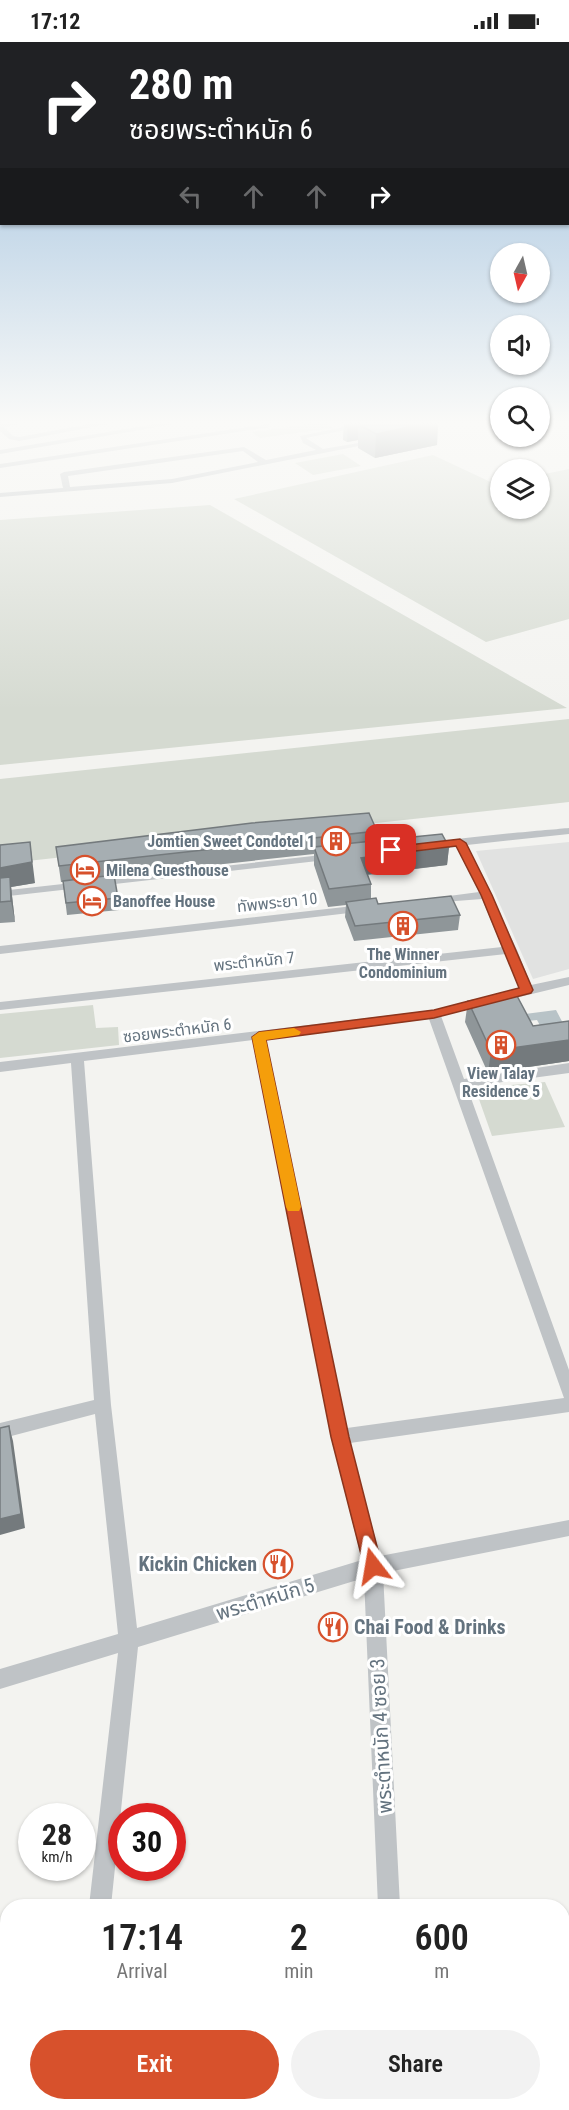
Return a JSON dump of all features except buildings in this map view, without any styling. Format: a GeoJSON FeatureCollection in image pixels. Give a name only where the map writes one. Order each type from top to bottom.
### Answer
{"type":"FeatureCollection","features":[{"type":"Feature","properties":{"kind":"street"},"geometry":{"type":"LineString","coordinates":[[413,848],[569,831]]}},
{"type":"Feature","properties":{"kind":"street"},"geometry":{"type":"LineString","coordinates":[[460,843],[486,895],[527,990]]}},
{"type":"Feature","properties":{"kind":"street"},"geometry":{"type":"LineString","coordinates":[[0,894],[342,856]]}},
{"type":"Feature","properties":{"kind":"street"},"geometry":{"type":"LineString","coordinates":[[427,902],[486,895]]}},
{"type":"Feature","properties":{"kind":"street","name":"ทัพพระยา 10"},"geometry":{"type":"LineString","coordinates":[[0,950],[380,907]]}},
{"type":"Feature","properties":{"kind":"street","name":"พระตำหนัก 7"},"geometry":{"type":"LineString","coordinates":[[0,1006],[511,950]]}},
{"type":"Feature","properties":{"kind":"street","name":"ซอยพระตำหนัก 6"},"geometry":{"type":"LineString","coordinates":[[0,1066],[77,1059],[434,1014],[569,981]]}},
{"type":"Feature","properties":{"kind":"street"},"geometry":{"type":"LineString","coordinates":[[434,1014],[569,1393]]}},
{"type":"Feature","properties":{"kind":"street","name":"พระตำหนัก 4 ซอย 3"},"geometry":{"type":"LineString","coordinates":[[259,1037],[340,1437],[373,1566],[389,1899]]}},
{"type":"Feature","properties":{"kind":"street"},"geometry":{"type":"LineString","coordinates":[[77,1059],[103,1405],[129,1642],[101,1899]]}},
{"type":"Feature","properties":{"kind":"street"},"geometry":{"type":"LineString","coordinates":[[459,1083],[569,1068]]}},
{"type":"Feature","properties":{"kind":"street"},"geometry":{"type":"LineString","coordinates":[[0,1431],[103,1405]]}},
{"type":"Feature","properties":{"kind":"street"},"geometry":{"type":"LineString","coordinates":[[340,1437],[569,1405]]}},
{"type":"Feature","properties":{"kind":"street","name":"พระตำหนัก 5"},"geometry":{"type":"LineString","coordinates":[[0,1679],[129,1642],[373,1566],[569,1528]]}},
{"type":"Feature","properties":{"kind":"shaded area"},"geometry":{"type":"Polygon","coordinates":[[[49,517],[230,517],[567,708],[0,765],[0,520],[49,517]]]}},
{"type":"Feature","properties":{"kind":"shaded area"},"geometry":{"type":"Polygon","coordinates":[[[265,517],[490,517],[490,519],[550,519],[550,517],[569,517],[569,619],[486,642],[265,517]]]}},
{"type":"Feature","properties":{"kind":"shaded area"},"geometry":{"type":"Polygon","coordinates":[[[569,719],[569,802],[0,864],[0,779],[569,719]]]}},
{"type":"Feature","properties":{"kind":"shaded area"},"geometry":{"type":"Polygon","coordinates":[[[569,842],[569,969],[533,979],[476,851],[569,842]]]}},
{"type":"Feature","properties":{"kind":"shaded area"},"geometry":{"type":"Polygon","coordinates":[[[93,1005],[96,1028],[118,1027],[119,1045],[0,1058],[0,1014],[93,1005]]]}},
{"type":"Feature","properties":{"kind":"shaded area"},"geometry":{"type":"Polygon","coordinates":[[[556,1010],[566,1029],[543,1031],[537,1020],[528,1021],[525,1014],[556,1010]]]}},
{"type":"Feature","properties":{"kind":"shaded area"},"geometry":{"type":"Polygon","coordinates":[[[545,1082],[565,1127],[492,1136],[475,1088],[545,1082]]]}},
{"type":"Feature","properties":{"kind":"slow traffic"},"geometry":{"type":"LineString","coordinates":[[293,1207],[259,1037],[294,1032]]}},
{"type":"Feature","properties":{"kind":"place","name":"Jomtien Sweet Condotel 1"},"geometry":{"type":"Point","coordinates":[336,841]}},
{"type":"Feature","properties":{"kind":"place","name":"Milena Guesthouse"},"geometry":{"type":"Point","coordinates":[85,870]}},
{"type":"Feature","properties":{"kind":"place","name":"Banoffee House"},"geometry":{"type":"Point","coordinates":[92,901]}},
{"type":"Feature","properties":{"kind":"place","name":"The Winner Condominium"},"geometry":{"type":"Point","coordinates":[403,926]}},
{"type":"Feature","properties":{"kind":"place","name":"View Talay Residence 5"},"geometry":{"type":"Point","coordinates":[501,1045]}},
{"type":"Feature","properties":{"kind":"place","name":"Kickin Chicken"},"geometry":{"type":"Point","coordinates":[278,1564]}},
{"type":"Feature","properties":{"kind":"place","name":"Chai Food & Drinks"},"geometry":{"type":"Point","coordinates":[333,1627]}},
{"type":"Feature","properties":{"kind":"route"},"geometry":{"type":"LineString","coordinates":[[373,1566],[340,1437],[259,1037],[434,1014],[527,990],[486,895],[460,843],[391,850]]}}]}
